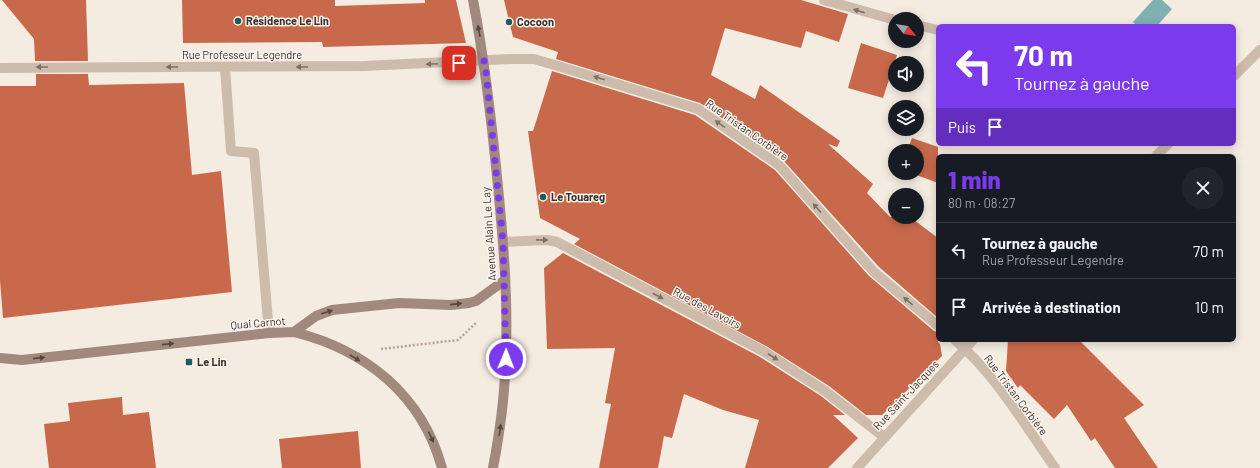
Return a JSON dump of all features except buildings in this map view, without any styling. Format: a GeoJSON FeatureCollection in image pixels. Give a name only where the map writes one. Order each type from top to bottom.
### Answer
{"type":"FeatureCollection","features":[{"type":"Feature","properties":{"kind":"main road","name":"Avenue Alain Le Lay"},"geometry":{"type":"LineString","coordinates":[[473,0],[485,61],[503,242],[505,280],[506,370],[501,423],[493,468]]}},
{"type":"Feature","properties":{"kind":"main road","name":"Quai Carnot"},"geometry":{"type":"LineString","coordinates":[[0,358],[22,360],[269,332],[294,332],[316,316],[332,310],[399,303],[451,305],[476,301],[505,280]]}},
{"type":"Feature","properties":{"kind":"main road"},"geometry":{"type":"LineString","coordinates":[[294,332],[329,343],[368,366],[394,385],[415,409],[434,444],[442,468]]}},
{"type":"Feature","properties":{"kind":"street"},"geometry":{"type":"LineString","coordinates":[[824,0],[888,18]]}},
{"type":"Feature","properties":{"kind":"street"},"geometry":{"type":"LineString","coordinates":[[924,27],[936,30]]}},
{"type":"Feature","properties":{"kind":"street"},"geometry":{"type":"LineString","coordinates":[[1236,74],[1260,51]]}},
{"type":"Feature","properties":{"kind":"street","name":"Rue Tristan Corbière"},"geometry":{"type":"LineString","coordinates":[[485,61],[534,59],[698,109],[779,165],[874,272],[936,324]]}},
{"type":"Feature","properties":{"kind":"street","name":"Rue Professeur Legendre"},"geometry":{"type":"LineString","coordinates":[[0,68],[364,66],[485,61]]}},
{"type":"Feature","properties":{"kind":"street"},"geometry":{"type":"LineString","coordinates":[[225,67],[231,151],[254,153],[269,332]]}},
{"type":"Feature","properties":{"kind":"street"},"geometry":{"type":"LineString","coordinates":[[1158,154],[1166,146]]}},
{"type":"Feature","properties":{"kind":"street","name":"Rue des Lavoirs"},"geometry":{"type":"LineString","coordinates":[[503,242],[542,240],[557,242],[763,351],[825,391],[884,436]]}},
{"type":"Feature","properties":{"kind":"street","name":"Rue Tristan Corbière"},"geometry":{"type":"LineString","coordinates":[[958,342],[965,348],[995,383],[1055,468]]}},
{"type":"Feature","properties":{"kind":"street","name":"Rue Saint-Jacques"},"geometry":{"type":"LineString","coordinates":[[857,468],[884,436],[971,342]]}},
{"type":"Feature","properties":{"kind":"path"},"geometry":{"type":"LineString","coordinates":[[368,366],[378,350],[382,348],[458,340],[476,322],[476,301]]}},
{"type":"Feature","properties":{"kind":"water"},"geometry":{"type":"Polygon","coordinates":[[[1153,0],[1162,0],[1172,9],[1159,24],[1135,24],[1133,22],[1153,0]]]}},
{"type":"Feature","properties":{"kind":"place","name":"Résidence Le Lin"},"geometry":{"type":"Point","coordinates":[238,21]}},
{"type":"Feature","properties":{"kind":"place","name":"Cocoon"},"geometry":{"type":"Point","coordinates":[509,22]}},
{"type":"Feature","properties":{"kind":"place","name":"Le Touareg"},"geometry":{"type":"Point","coordinates":[543,197]}},
{"type":"Feature","properties":{"kind":"place","name":"Le Lin"},"geometry":{"type":"Point","coordinates":[189,362]}},
{"type":"Feature","properties":{"kind":"route"},"geometry":{"type":"LineString","coordinates":[[459,63],[485,61],[503,242],[506,310],[506,359]]}}]}
